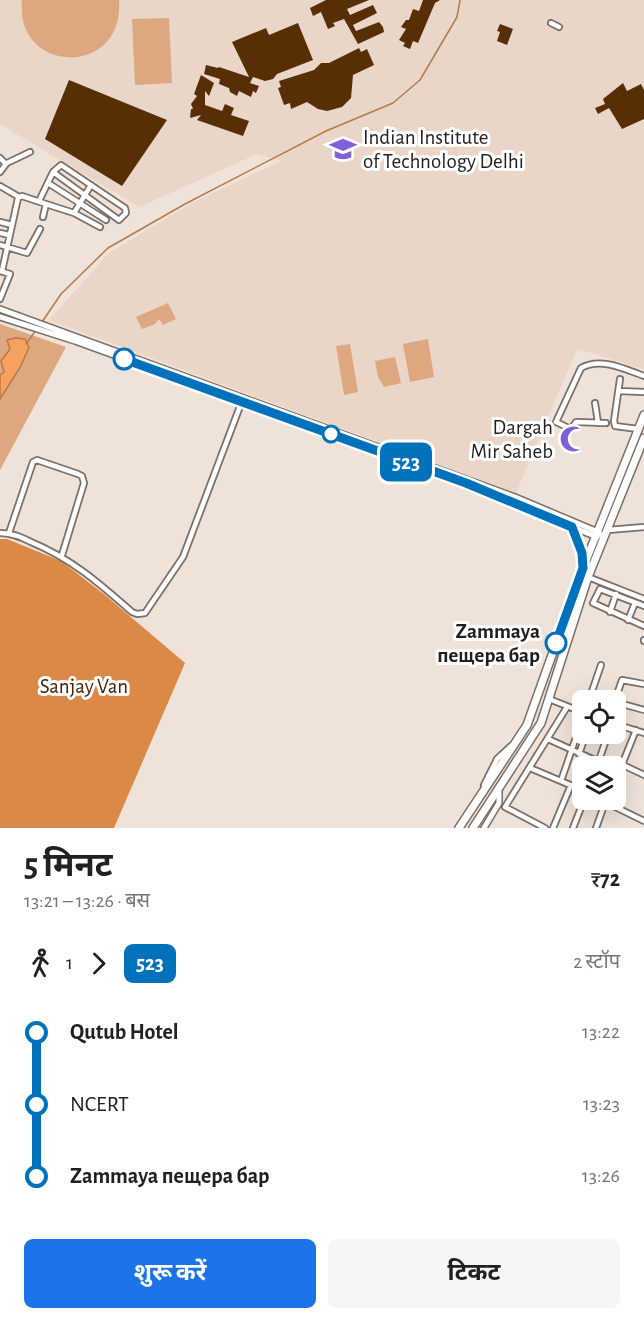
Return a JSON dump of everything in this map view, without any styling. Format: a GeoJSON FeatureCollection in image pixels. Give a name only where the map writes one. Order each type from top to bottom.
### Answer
{"type":"FeatureCollection","features":[{"type":"Feature","properties":{"kind":"highway"},"geometry":{"type":"LineString","coordinates":[[459,828],[527,725],[583,568],[644,415]]}},
{"type":"Feature","properties":{"kind":"highway"},"geometry":{"type":"LineString","coordinates":[[473,828],[534,737],[549,699],[588,578],[644,438]]}},
{"type":"Feature","properties":{"kind":"main road"},"geometry":{"type":"LineString","coordinates":[[0,309],[39,326],[466,483],[572,527],[597,534]]}},
{"type":"Feature","properties":{"kind":"main road"},"geometry":{"type":"LineString","coordinates":[[0,317],[39,326]]}},
{"type":"Feature","properties":{"kind":"main road"},"geometry":{"type":"LineString","coordinates":[[242,400],[514,497],[604,538]]}},
{"type":"Feature","properties":{"kind":"main road"},"geometry":{"type":"LineString","coordinates":[[572,527],[582,553],[583,568]]}},
{"type":"Feature","properties":{"kind":"main road"},"geometry":{"type":"LineString","coordinates":[[484,828],[499,803],[498,792]]}},
{"type":"Feature","properties":{"kind":"street"},"geometry":{"type":"LineString","coordinates":[[551,24],[559,27]]}},
{"type":"Feature","properties":{"kind":"street"},"geometry":{"type":"LineString","coordinates":[[0,172],[5,165],[30,152]]}},
{"type":"Feature","properties":{"kind":"street"},"geometry":{"type":"LineString","coordinates":[[0,158],[5,165]]}},
{"type":"Feature","properties":{"kind":"street"},"geometry":{"type":"LineString","coordinates":[[39,201],[52,172],[58,166],[62,166],[125,208],[126,213],[119,220],[52,172]]}},
{"type":"Feature","properties":{"kind":"street"},"geometry":{"type":"LineString","coordinates":[[48,183],[106,220]]}},
{"type":"Feature","properties":{"kind":"street"},"geometry":{"type":"LineString","coordinates":[[74,213],[91,185]]}},
{"type":"Feature","properties":{"kind":"street"},"geometry":{"type":"LineString","coordinates":[[0,186],[19,197],[74,213],[100,227]]}},
{"type":"Feature","properties":{"kind":"street"},"geometry":{"type":"LineString","coordinates":[[0,299],[10,274],[1,271],[19,197]]}},
{"type":"Feature","properties":{"kind":"street"},"geometry":{"type":"LineString","coordinates":[[43,217],[46,204]]}},
{"type":"Feature","properties":{"kind":"street"},"geometry":{"type":"LineString","coordinates":[[0,222],[12,225]]}},
{"type":"Feature","properties":{"kind":"street"},"geometry":{"type":"LineString","coordinates":[[0,245],[27,253],[40,229]]}},
{"type":"Feature","properties":{"kind":"street"},"geometry":{"type":"LineString","coordinates":[[0,233],[9,234]]}},
{"type":"Feature","properties":{"kind":"street"},"geometry":{"type":"LineString","coordinates":[[556,422],[579,371],[585,366],[603,363],[644,376]]}},
{"type":"Feature","properties":{"kind":"street"},"geometry":{"type":"LineString","coordinates":[[620,380],[615,426],[638,429]]}},
{"type":"Feature","properties":{"kind":"street"},"geometry":{"type":"LineString","coordinates":[[618,391],[644,392]]}},
{"type":"Feature","properties":{"kind":"street"},"geometry":{"type":"LineString","coordinates":[[0,533],[9,533],[62,555],[132,612],[145,613],[183,557],[242,400]]}},
{"type":"Feature","properties":{"kind":"street"},"geometry":{"type":"LineString","coordinates":[[595,403],[598,423]]}},
{"type":"Feature","properties":{"kind":"street"},"geometry":{"type":"LineString","coordinates":[[549,420],[571,429],[576,422],[606,423]]}},
{"type":"Feature","properties":{"kind":"street"},"geometry":{"type":"LineString","coordinates":[[9,533],[33,462],[37,460],[78,474],[82,476],[84,483],[62,555]]}},
{"type":"Feature","properties":{"kind":"street"},"geometry":{"type":"LineString","coordinates":[[608,530],[644,526]]}},
{"type":"Feature","properties":{"kind":"street"},"geometry":{"type":"LineString","coordinates":[[588,578],[644,606]]}},
{"type":"Feature","properties":{"kind":"street"},"geometry":{"type":"LineString","coordinates":[[644,599],[600,589],[593,603],[644,626]]}},
{"type":"Feature","properties":{"kind":"street"},"geometry":{"type":"LineString","coordinates":[[610,612],[618,593]]}},
{"type":"Feature","properties":{"kind":"street"},"geometry":{"type":"LineString","coordinates":[[628,620],[635,603]]}},
{"type":"Feature","properties":{"kind":"street"},"geometry":{"type":"LineString","coordinates":[[592,690],[601,665]]}},
{"type":"Feature","properties":{"kind":"street"},"geometry":{"type":"LineString","coordinates":[[619,690],[622,680],[644,684]]}},
{"type":"Feature","properties":{"kind":"street"},"geometry":{"type":"LineString","coordinates":[[549,699],[572,709]]}},
{"type":"Feature","properties":{"kind":"street"},"geometry":{"type":"LineString","coordinates":[[626,704],[644,710]]}},
{"type":"Feature","properties":{"kind":"street"},"geometry":{"type":"LineString","coordinates":[[544,828],[506,807],[567,707]]}},
{"type":"Feature","properties":{"kind":"street"},"geometry":{"type":"LineString","coordinates":[[626,727],[644,733]]}},
{"type":"Feature","properties":{"kind":"street"},"geometry":{"type":"LineString","coordinates":[[626,757],[636,730]]}},
{"type":"Feature","properties":{"kind":"street"},"geometry":{"type":"LineString","coordinates":[[548,739],[583,756]]}},
{"type":"Feature","properties":{"kind":"street"},"geometry":{"type":"LineString","coordinates":[[561,781],[573,744]]}},
{"type":"Feature","properties":{"kind":"street"},"geometry":{"type":"LineString","coordinates":[[579,754],[582,744]]}},
{"type":"Feature","properties":{"kind":"street"},"geometry":{"type":"LineString","coordinates":[[626,766],[644,775]]}},
{"type":"Feature","properties":{"kind":"street"},"geometry":{"type":"LineString","coordinates":[[530,768],[571,785],[553,828]]}},
{"type":"Feature","properties":{"kind":"street"},"geometry":{"type":"LineString","coordinates":[[573,828],[580,810]]}},
{"type":"Feature","properties":{"kind":"street"},"geometry":{"type":"LineString","coordinates":[[596,828],[601,810]]}},
{"type":"Feature","properties":{"kind":"street"},"geometry":{"type":"LineString","coordinates":[[623,810],[644,821]]}},
{"type":"Feature","properties":{"kind":"shaded area"},"geometry":{"type":"Polygon","coordinates":[[[0,0],[644,0],[644,369],[577,349],[516,493],[49,320],[109,253],[194,202],[281,161],[257,154],[139,207],[0,124],[0,0]]]}},
{"type":"Feature","properties":{"kind":"shaded area"},"geometry":{"type":"Polygon","coordinates":[[[22,0],[119,0],[116,25],[105,43],[89,54],[70,57],[51,54],[35,43],[24,25],[22,0]]]}},
{"type":"Feature","properties":{"kind":"shaded area"},"geometry":{"type":"Polygon","coordinates":[[[169,18],[172,83],[135,85],[132,19],[169,18]]]}},
{"type":"Feature","properties":{"kind":"shaded area"},"geometry":{"type":"Polygon","coordinates":[[[168,303],[176,319],[163,325],[159,319],[155,324],[142,329],[136,317],[168,303]]]}},
{"type":"Feature","properties":{"kind":"shaded area"},"geometry":{"type":"Polygon","coordinates":[[[0,324],[66,347],[0,470],[0,324]]]}},
{"type":"Feature","properties":{"kind":"shaded area"},"geometry":{"type":"Polygon","coordinates":[[[25,339],[29,347],[21,366],[0,399],[0,375],[4,372],[1,361],[10,349],[7,340],[25,339]]]}},
{"type":"Feature","properties":{"kind":"shaded area"},"geometry":{"type":"Polygon","coordinates":[[[428,339],[434,377],[410,382],[403,344],[428,339]]]}},
{"type":"Feature","properties":{"kind":"shaded area"},"geometry":{"type":"Polygon","coordinates":[[[350,344],[358,392],[344,395],[336,346],[350,344]]]}},
{"type":"Feature","properties":{"kind":"shaded area"},"geometry":{"type":"Polygon","coordinates":[[[395,357],[401,383],[384,387],[378,377],[375,361],[395,357]]]}},
{"type":"Feature","properties":{"kind":"green space","name":"Sanjay Van"},"geometry":{"type":"Polygon","coordinates":[[[0,539],[7,539],[61,561],[185,663],[114,828],[0,828],[0,539]]]}},
{"type":"Feature","properties":{"kind":"building"},"geometry":{"type":"Polygon","coordinates":[[[326,0],[369,0],[347,9],[350,15],[373,5],[377,13],[353,25],[356,31],[379,22],[384,32],[358,44],[344,19],[333,23],[335,26],[328,29],[321,12],[313,16],[310,8],[326,0]]]}},
{"type":"Feature","properties":{"kind":"building"},"geometry":{"type":"Polygon","coordinates":[[[423,0],[440,0],[435,3],[418,43],[413,41],[410,49],[403,46],[405,43],[399,40],[406,29],[401,27],[406,20],[409,20],[413,9],[419,11],[423,0]]]}},
{"type":"Feature","properties":{"kind":"building"},"geometry":{"type":"Polygon","coordinates":[[[298,23],[313,60],[277,74],[273,79],[265,81],[253,77],[250,83],[259,86],[256,93],[253,91],[251,97],[239,91],[237,96],[230,92],[229,88],[219,84],[220,79],[204,74],[206,65],[249,77],[232,42],[266,28],[269,35],[298,23]]]}},
{"type":"Feature","properties":{"kind":"building"},"geometry":{"type":"Polygon","coordinates":[[[500,24],[513,29],[507,45],[497,41],[500,24]]]}},
{"type":"Feature","properties":{"kind":"building"},"geometry":{"type":"Polygon","coordinates":[[[359,48],[361,52],[367,49],[374,65],[353,75],[351,98],[342,107],[327,111],[318,109],[307,102],[291,109],[290,103],[284,105],[278,88],[281,87],[279,81],[314,70],[321,63],[329,63],[359,48]]]}},
{"type":"Feature","properties":{"kind":"building"},"geometry":{"type":"Polygon","coordinates":[[[201,75],[214,83],[209,96],[205,91],[205,105],[222,111],[225,104],[234,108],[231,115],[249,121],[243,136],[197,120],[201,115],[190,118],[191,109],[193,109],[191,104],[197,96],[194,94],[201,75]]]}},
{"type":"Feature","properties":{"kind":"building"},"geometry":{"type":"Polygon","coordinates":[[[69,80],[167,120],[122,186],[45,139],[69,80]]]}},
{"type":"Feature","properties":{"kind":"building"},"geometry":{"type":"Polygon","coordinates":[[[623,83],[627,91],[641,84],[644,90],[644,119],[622,129],[609,108],[598,114],[595,108],[605,104],[603,99],[623,83]]]}},
{"type":"Feature","properties":{"kind":"waterway"},"geometry":{"type":"LineString","coordinates":[[42,322],[61,294],[108,248],[185,204],[326,131],[393,103],[420,80],[457,17],[460,0]]}},
{"type":"Feature","properties":{"kind":"waterway"},"geometry":{"type":"LineString","coordinates":[[26,344],[36,330]]}},
{"type":"Feature","properties":{"kind":"bus line","name":"523"},"geometry":{"type":"LineString","coordinates":[[124,359],[466,483],[572,527],[582,553],[583,568],[556,643]]}},
{"type":"Feature","properties":{"kind":"place","name":"Indian Institute of Technology Delhi"},"geometry":{"type":"Point","coordinates":[343,149]}},
{"type":"Feature","properties":{"kind":"place","name":"Dargah Mir Saheb"},"geometry":{"type":"Point","coordinates":[573,439]}},
{"type":"Feature","properties":{"kind":"place","name":"Zammaya пещера бар"},"geometry":{"type":"Point","coordinates":[556,643]}}]}
